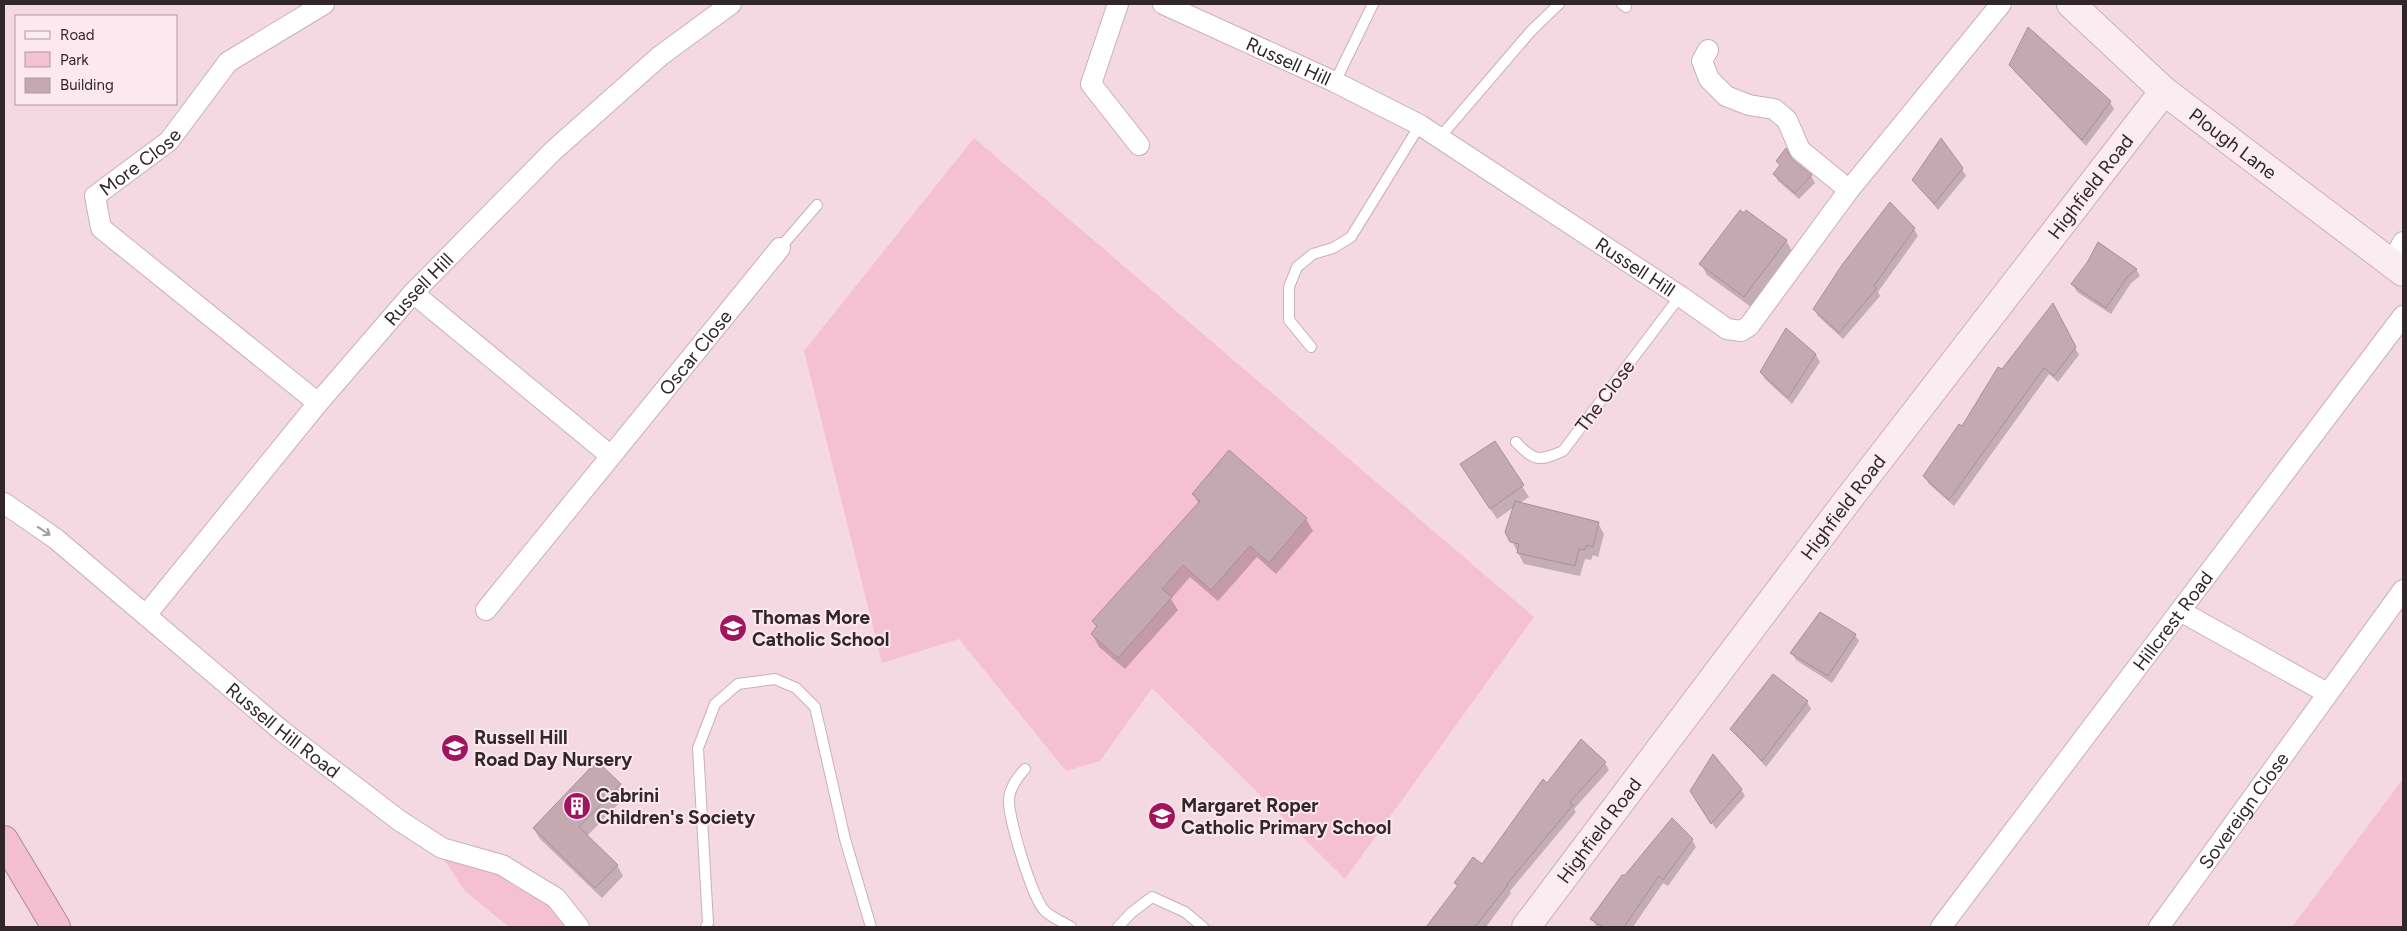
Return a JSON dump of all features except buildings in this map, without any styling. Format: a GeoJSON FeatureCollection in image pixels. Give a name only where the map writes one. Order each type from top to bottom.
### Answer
{"type":"FeatureCollection","features":[{"type":"Feature","properties":{"kind":"highway"},"geometry":{"type":"LineString","coordinates":[[4,840],[56,927]]}},
{"type":"Feature","properties":{"kind":"street","name":"More Close"},"geometry":{"type":"LineString","coordinates":[[318,403],[101,228],[95,196],[169,141],[228,62],[324,4]]}},
{"type":"Feature","properties":{"kind":"street","name":"Russell Hill"},"geometry":{"type":"LineString","coordinates":[[146,615],[318,403],[413,293],[553,151],[660,56],[732,4]]}},
{"type":"Feature","properties":{"kind":"street"},"geometry":{"type":"LineString","coordinates":[[1118,4],[1091,84],[1139,145]]}},
{"type":"Feature","properties":{"kind":"street","name":"Russell Hill"},"geometry":{"type":"LineString","coordinates":[[1162,4],[1335,82],[1441,136],[1727,329],[1740,331],[1750,326],[1849,190],[2001,4]]}},
{"type":"Feature","properties":{"kind":"street","name":"Plough Lane"},"geometry":{"type":"LineString","coordinates":[[2071,4],[2164,91],[2399,259]]}},
{"type":"Feature","properties":{"kind":"street"},"geometry":{"type":"LineString","coordinates":[[1708,50],[1702,61],[1709,79],[1726,96],[1749,105],[1774,109],[1787,120],[1800,150],[1849,190]]}},
{"type":"Feature","properties":{"kind":"street","name":"Highfield Road"},"geometry":{"type":"LineString","coordinates":[[1526,927],[1850,498],[2164,91]]}},
{"type":"Feature","properties":{"kind":"street","name":"Oscar Close"},"geometry":{"type":"LineString","coordinates":[[486,610],[780,248]]}},
{"type":"Feature","properties":{"kind":"street"},"geometry":{"type":"LineString","coordinates":[[413,293],[611,456]]}},
{"type":"Feature","properties":{"kind":"street","name":"Hillcrest Road"},"geometry":{"type":"LineString","coordinates":[[1941,927],[2403,316]]}},
{"type":"Feature","properties":{"kind":"street","name":"Russell Hill Road"},"geometry":{"type":"LineString","coordinates":[[4,503],[56,539],[282,731],[400,821],[442,848],[502,865],[556,898],[579,927]]}},
{"type":"Feature","properties":{"kind":"street","name":"Sovereign Close"},"geometry":{"type":"LineString","coordinates":[[2159,927],[2403,590]]}},
{"type":"Feature","properties":{"kind":"street"},"geometry":{"type":"LineString","coordinates":[[2180,611],[2327,693]]}},
{"type":"Feature","properties":{"kind":"lane"},"geometry":{"type":"LineString","coordinates":[[1335,82],[1373,4]]}},
{"type":"Feature","properties":{"kind":"lane"},"geometry":{"type":"LineString","coordinates":[[1441,136],[1531,31],[1559,4]]}},
{"type":"Feature","properties":{"kind":"lane"},"geometry":{"type":"LineString","coordinates":[[1311,347],[1289,320],[1290,286],[1297,267],[1313,254],[1333,248],[1351,237],[1420,125]]}},
{"type":"Feature","properties":{"kind":"lane"},"geometry":{"type":"LineString","coordinates":[[780,248],[817,205]]}},
{"type":"Feature","properties":{"kind":"lane","name":"The Close"},"geometry":{"type":"LineString","coordinates":[[1516,442],[1529,456],[1544,459],[1563,451],[1680,296]]}},
{"type":"Feature","properties":{"kind":"lane"},"geometry":{"type":"LineString","coordinates":[[706,927],[708,923],[698,748],[715,704],[738,684],[774,678],[796,688],[815,707],[845,839],[871,927]]}},
{"type":"Feature","properties":{"kind":"lane"},"geometry":{"type":"LineString","coordinates":[[1026,769],[1015,780],[1009,798],[1010,817],[1036,897],[1044,911],[1071,927]]}},
{"type":"Feature","properties":{"kind":"lane"},"geometry":{"type":"LineString","coordinates":[[1118,927],[1131,913],[1152,897],[1186,912],[1203,927]]}},
{"type":"Feature","properties":{"kind":"green space"},"geometry":{"type":"Polygon","coordinates":[[[974,138],[1534,617],[1345,879],[1152,688],[1100,761],[1066,771],[959,639],[882,663],[804,351],[974,138]]]}},
{"type":"Feature","properties":{"kind":"green space"},"geometry":{"type":"Polygon","coordinates":[[[2403,779],[2403,927],[2292,927],[2403,779]]]}},
{"type":"Feature","properties":{"kind":"green space"},"geometry":{"type":"Polygon","coordinates":[[[441,855],[499,874],[548,904],[565,927],[509,927],[465,891],[441,855]]]}},
{"type":"Feature","properties":{"kind":"place","name":"Thomas More Catholic School"},"geometry":{"type":"Point","coordinates":[733,628]}},
{"type":"Feature","properties":{"kind":"place","name":"Russell Hill Road Day Nursery"},"geometry":{"type":"Point","coordinates":[455,748]}},
{"type":"Feature","properties":{"kind":"place","name":"Cabrini Children's Society"},"geometry":{"type":"Point","coordinates":[577,806]}},
{"type":"Feature","properties":{"kind":"place","name":"Margaret Roper Catholic Primary School"},"geometry":{"type":"Point","coordinates":[1162,816]}}]}
